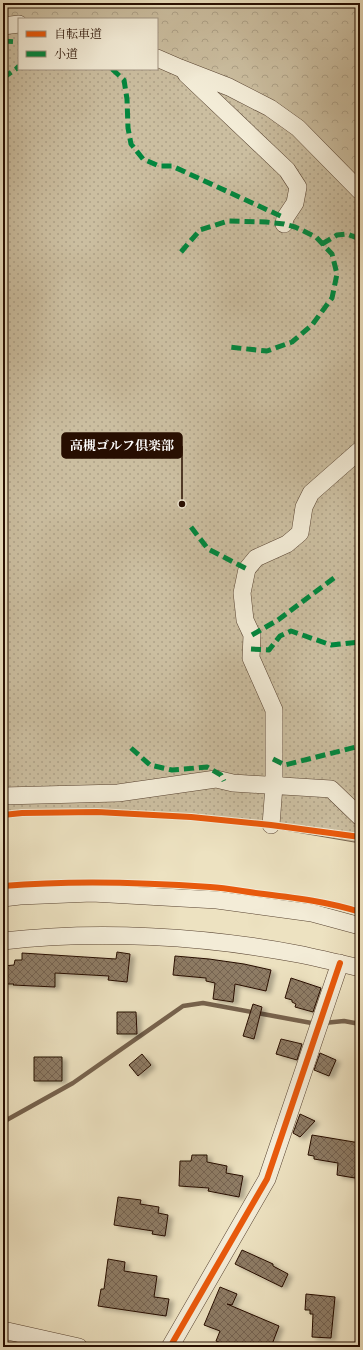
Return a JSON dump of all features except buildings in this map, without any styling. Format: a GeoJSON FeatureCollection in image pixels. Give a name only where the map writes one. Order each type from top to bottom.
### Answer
{"type":"FeatureCollection","features":[{"type":"Feature","properties":{"kind":"street"},"geometry":{"type":"LineString","coordinates":[[158,58],[228,87],[270,108],[298,128],[360,191]]}},
{"type":"Feature","properties":{"kind":"street"},"geometry":{"type":"LineString","coordinates":[[180,68],[287,170],[298,187],[295,203],[285,218],[284,224]]}},
{"type":"Feature","properties":{"kind":"street"},"geometry":{"type":"LineString","coordinates":[[271,825],[274,786],[274,710],[251,658],[252,634],[245,620],[242,594],[247,569],[256,558],[287,544],[300,533],[304,507],[311,493],[360,450]]}},
{"type":"Feature","properties":{"kind":"street"},"geometry":{"type":"LineString","coordinates":[[3,796],[118,793],[216,779],[232,783],[331,789],[360,817]]}},
{"type":"Feature","properties":{"kind":"street"},"geometry":{"type":"LineString","coordinates":[[3,898],[92,893],[217,900],[312,913],[360,926]]}},
{"type":"Feature","properties":{"kind":"street"},"geometry":{"type":"LineString","coordinates":[[3,941],[33,937],[147,937],[208,942],[264,949],[297,954],[360,968]]}},
{"type":"Feature","properties":{"kind":"street"},"geometry":{"type":"LineString","coordinates":[[170,1347],[267,1179],[340,964]]}},
{"type":"Feature","properties":{"kind":"street"},"geometry":{"type":"LineString","coordinates":[[3,1330],[79,1347]]}},
{"type":"Feature","properties":{"kind":"green space"},"geometry":{"type":"Polygon","coordinates":[[[3,3],[360,3],[360,187],[305,131],[158,55],[158,18],[18,18],[3,22],[3,3]]]}},
{"type":"Feature","properties":{"kind":"green space"},"geometry":{"type":"Polygon","coordinates":[[[3,28],[18,28],[18,70],[158,70],[158,63],[259,108],[302,137],[360,197],[360,843],[238,822],[135,811],[19,813],[3,816],[3,28]]]}},
{"type":"Feature","properties":{"kind":"waterway"},"geometry":{"type":"LineString","coordinates":[[3,1122],[73,1083],[183,1006],[203,1003],[317,1024]]}},
{"type":"Feature","properties":{"kind":"waterway"},"geometry":{"type":"LineString","coordinates":[[324,1023],[344,1021],[360,1024]]}},
{"type":"Feature","properties":{"kind":"marked path"},"geometry":{"type":"LineString","coordinates":[[3,41],[18,42]]}},
{"type":"Feature","properties":{"kind":"marked path"},"geometry":{"type":"LineString","coordinates":[[3,78],[18,67]]}},
{"type":"Feature","properties":{"kind":"marked path"},"geometry":{"type":"LineString","coordinates":[[113,70],[124,80],[127,99],[128,128],[131,144],[143,159],[159,166],[172,166],[285,218]]}},
{"type":"Feature","properties":{"kind":"marked path"},"geometry":{"type":"LineString","coordinates":[[181,252],[200,230],[228,221],[266,222],[295,227],[316,237],[332,254],[337,274],[332,298],[312,325],[292,342],[267,351],[228,347]]}},
{"type":"Feature","properties":{"kind":"marked path"},"geometry":{"type":"LineString","coordinates":[[322,244],[337,235],[347,234],[360,239]]}},
{"type":"Feature","properties":{"kind":"marked path"},"geometry":{"type":"LineString","coordinates":[[191,527],[208,549],[247,569]]}},
{"type":"Feature","properties":{"kind":"marked path"},"geometry":{"type":"LineString","coordinates":[[252,635],[278,620],[334,578]]}},
{"type":"Feature","properties":{"kind":"marked path"},"geometry":{"type":"LineString","coordinates":[[251,649],[269,650],[280,636],[291,631],[331,645],[360,642]]}},
{"type":"Feature","properties":{"kind":"marked path"},"geometry":{"type":"LineString","coordinates":[[273,759],[285,765],[360,746]]}},
{"type":"Feature","properties":{"kind":"marked path"},"geometry":{"type":"LineString","coordinates":[[131,748],[150,765],[172,770],[207,767],[221,775],[224,781]]}},
{"type":"Feature","properties":{"kind":"cycle path"},"geometry":{"type":"LineString","coordinates":[[3,815],[22,813],[97,812],[191,817],[271,825],[360,837]]}},
{"type":"Feature","properties":{"kind":"cycle path"},"geometry":{"type":"LineString","coordinates":[[3,886],[106,882],[210,887],[313,901],[360,912]]}},
{"type":"Feature","properties":{"kind":"cycle path"},"geometry":{"type":"LineString","coordinates":[[170,1347],[267,1179],[340,963]]}},
{"type":"Feature","properties":{"kind":"place","name":"高槻ゴルフ倶楽部"},"geometry":{"type":"Point","coordinates":[182,504]}}]}
